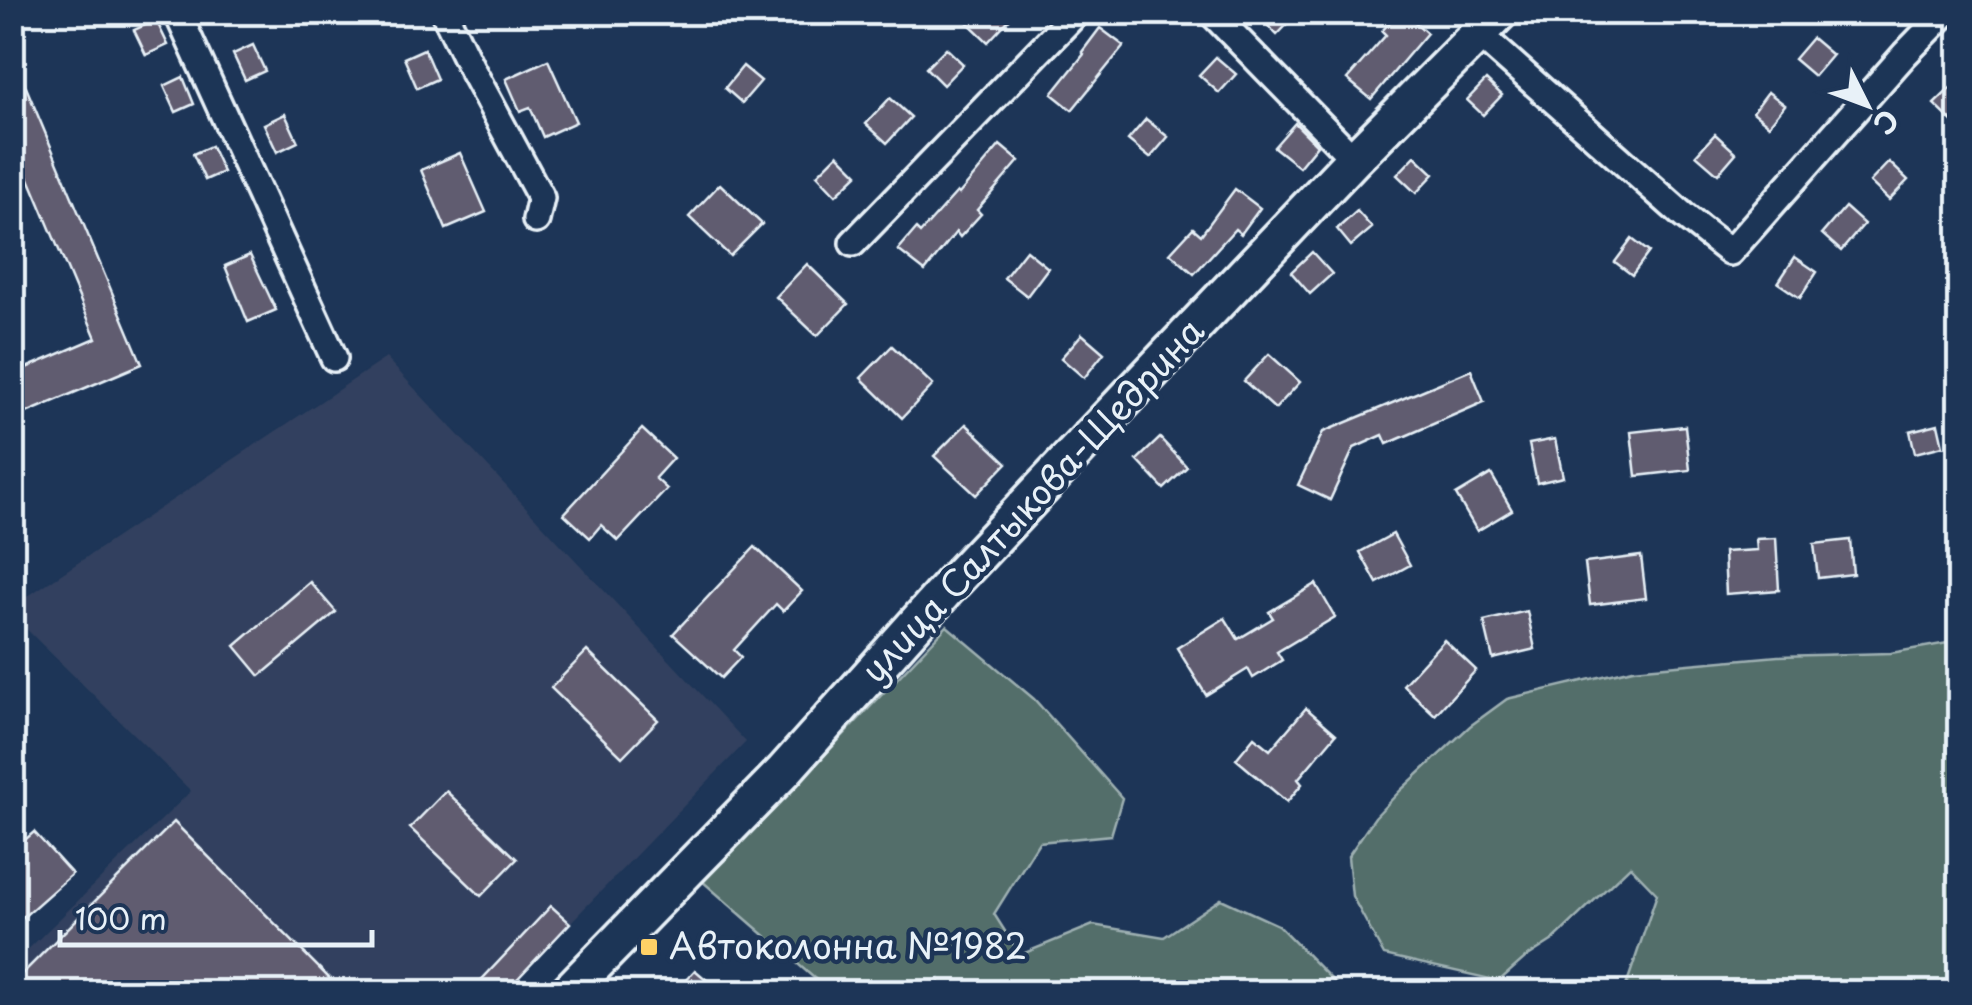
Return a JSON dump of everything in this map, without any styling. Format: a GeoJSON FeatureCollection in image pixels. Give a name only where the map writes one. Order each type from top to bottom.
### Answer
{"type":"FeatureCollection","features":[{"type":"Feature","properties":{"kind":"street"},"geometry":{"type":"LineString","coordinates":[[177,12],[334,358]]}},
{"type":"Feature","properties":{"kind":"street"},"geometry":{"type":"LineString","coordinates":[[444,12],[541,198],[536,220]]}},
{"type":"Feature","properties":{"kind":"street"},"geometry":{"type":"LineString","coordinates":[[853,243],[1077,12]]}},
{"type":"Feature","properties":{"kind":"street"},"geometry":{"type":"LineString","coordinates":[[1211,12],[1354,160]]}},
{"type":"Feature","properties":{"kind":"street"},"geometry":{"type":"LineString","coordinates":[[1490,23],[1684,216],[1730,252],[1946,12]]}},
{"type":"Feature","properties":{"kind":"street","name":"улица Салтыкова-Щедрина"},"geometry":{"type":"LineString","coordinates":[[568,992],[784,771],[953,582],[1354,160],[1490,23]]}},
{"type":"Feature","properties":{"kind":"shaded area"},"geometry":{"type":"Polygon","coordinates":[[[386,358],[746,742],[503,992],[13,992],[13,964],[191,791],[13,616],[13,606],[386,358]]]}},
{"type":"Feature","properties":{"kind":"green space"},"geometry":{"type":"Polygon","coordinates":[[[947,626],[1034,699],[1122,798],[1111,835],[1039,842],[994,914],[1020,955],[1093,925],[1164,937],[1221,899],[1278,925],[1344,992],[939,992],[939,979],[920,992],[834,992],[702,881],[947,626]]]}},
{"type":"Feature","properties":{"kind":"green space"},"geometry":{"type":"Polygon","coordinates":[[[1959,641],[1959,992],[1624,992],[1657,894],[1630,866],[1553,940],[1499,981],[1384,955],[1352,896],[1348,856],[1375,817],[1470,726],[1507,699],[1633,669],[1778,656],[1891,653],[1959,641]]]}},
{"type":"Feature","properties":{"kind":"building"},"geometry":{"type":"Polygon","coordinates":[[[976,12],[1016,12],[988,42],[967,22],[976,12]]]}},
{"type":"Feature","properties":{"kind":"building"},"geometry":{"type":"Polygon","coordinates":[[[1254,12],[1299,12],[1277,35],[1254,12]]]}},
{"type":"Feature","properties":{"kind":"building"},"geometry":{"type":"Polygon","coordinates":[[[1399,12],[1427,33],[1371,99],[1347,79],[1386,35],[1382,31],[1399,12]]]}},
{"type":"Feature","properties":{"kind":"building"},"geometry":{"type":"Polygon","coordinates":[[[156,20],[168,45],[146,55],[134,30],[156,20]]]}},
{"type":"Feature","properties":{"kind":"building"},"geometry":{"type":"Polygon","coordinates":[[[1100,28],[1124,46],[1072,110],[1052,94],[1100,28]]]}},
{"type":"Feature","properties":{"kind":"building"},"geometry":{"type":"Polygon","coordinates":[[[1812,38],[1832,55],[1814,76],[1794,59],[1812,38]]]}},
{"type":"Feature","properties":{"kind":"building"},"geometry":{"type":"Polygon","coordinates":[[[253,45],[265,71],[245,80],[233,54],[253,45]]]}},
{"type":"Feature","properties":{"kind":"building"},"geometry":{"type":"Polygon","coordinates":[[[946,48],[963,64],[943,85],[926,68],[946,48]]]}},
{"type":"Feature","properties":{"kind":"building"},"geometry":{"type":"Polygon","coordinates":[[[424,49],[437,79],[417,88],[404,58],[424,49]]]}},
{"type":"Feature","properties":{"kind":"building"},"geometry":{"type":"Polygon","coordinates":[[[13,56],[142,364],[12,419],[12,374],[96,338],[12,138],[13,56]]]}},
{"type":"Feature","properties":{"kind":"building"},"geometry":{"type":"Polygon","coordinates":[[[1216,57],[1236,74],[1219,93],[1199,75],[1216,57]]]}},
{"type":"Feature","properties":{"kind":"building"},"geometry":{"type":"Polygon","coordinates":[[[548,60],[576,122],[543,137],[530,107],[520,111],[506,79],[548,60]]]}},
{"type":"Feature","properties":{"kind":"building"},"geometry":{"type":"Polygon","coordinates":[[[743,66],[761,81],[742,103],[725,88],[743,66]]]}},
{"type":"Feature","properties":{"kind":"building"},"geometry":{"type":"Polygon","coordinates":[[[183,77],[194,104],[176,112],[164,86],[183,77]]]}},
{"type":"Feature","properties":{"kind":"building"},"geometry":{"type":"Polygon","coordinates":[[[1960,79],[1960,129],[1934,104],[1960,79]]]}},
{"type":"Feature","properties":{"kind":"building"},"geometry":{"type":"Polygon","coordinates":[[[1486,80],[1502,95],[1483,115],[1467,100],[1486,80]]]}},
{"type":"Feature","properties":{"kind":"building"},"geometry":{"type":"Polygon","coordinates":[[[1768,92],[1785,105],[1769,125],[1753,112],[1768,92]]]}},
{"type":"Feature","properties":{"kind":"building"},"geometry":{"type":"Polygon","coordinates":[[[890,98],[911,117],[887,143],[866,124],[890,98]]]}},
{"type":"Feature","properties":{"kind":"building"},"geometry":{"type":"Polygon","coordinates":[[[285,114],[298,142],[277,152],[264,124],[285,114]]]}},
{"type":"Feature","properties":{"kind":"building"},"geometry":{"type":"Polygon","coordinates":[[[1146,119],[1168,137],[1150,158],[1128,140],[1146,119]]]}},
{"type":"Feature","properties":{"kind":"building"},"geometry":{"type":"Polygon","coordinates":[[[1295,123],[1317,145],[1299,167],[1274,147],[1295,123]]]}},
{"type":"Feature","properties":{"kind":"building"},"geometry":{"type":"Polygon","coordinates":[[[1715,134],[1736,153],[1718,174],[1696,155],[1715,134]]]}},
{"type":"Feature","properties":{"kind":"building"},"geometry":{"type":"Polygon","coordinates":[[[1000,145],[1019,161],[977,210],[981,214],[960,237],[956,232],[925,271],[898,250],[916,229],[920,233],[959,194],[1000,145]]]}},
{"type":"Feature","properties":{"kind":"building"},"geometry":{"type":"Polygon","coordinates":[[[211,146],[223,172],[205,180],[193,154],[211,146]]]}},
{"type":"Feature","properties":{"kind":"building"},"geometry":{"type":"Polygon","coordinates":[[[460,153],[486,212],[446,229],[421,170],[460,153]]]}},
{"type":"Feature","properties":{"kind":"building"},"geometry":{"type":"Polygon","coordinates":[[[838,154],[858,174],[836,195],[817,175],[838,154]]]}},
{"type":"Feature","properties":{"kind":"building"},"geometry":{"type":"Polygon","coordinates":[[[1415,156],[1434,174],[1416,193],[1397,175],[1415,156]]]}},
{"type":"Feature","properties":{"kind":"building"},"geometry":{"type":"Polygon","coordinates":[[[1889,162],[1908,180],[1889,200],[1870,182],[1889,162]]]}},
{"type":"Feature","properties":{"kind":"building"},"geometry":{"type":"Polygon","coordinates":[[[720,184],[762,224],[730,256],[689,217],[720,184]]]}},
{"type":"Feature","properties":{"kind":"building"},"geometry":{"type":"Polygon","coordinates":[[[1235,189],[1260,208],[1241,234],[1235,229],[1194,274],[1170,253],[1193,228],[1201,235],[1235,189]]]}},
{"type":"Feature","properties":{"kind":"building"},"geometry":{"type":"Polygon","coordinates":[[[1845,207],[1864,224],[1841,251],[1822,234],[1845,207]]]}},
{"type":"Feature","properties":{"kind":"building"},"geometry":{"type":"Polygon","coordinates":[[[1357,211],[1372,228],[1351,246],[1337,229],[1357,211]]]}},
{"type":"Feature","properties":{"kind":"building"},"geometry":{"type":"Polygon","coordinates":[[[1632,239],[1649,252],[1632,275],[1615,262],[1632,239]]]}},
{"type":"Feature","properties":{"kind":"building"},"geometry":{"type":"Polygon","coordinates":[[[1026,250],[1048,268],[1027,296],[1004,278],[1026,250]]]}},
{"type":"Feature","properties":{"kind":"building"},"geometry":{"type":"Polygon","coordinates":[[[1312,252],[1332,274],[1310,294],[1291,272],[1312,252]]]}},
{"type":"Feature","properties":{"kind":"building"},"geometry":{"type":"Polygon","coordinates":[[[250,255],[276,310],[248,322],[225,266],[250,255]]]}},
{"type":"Feature","properties":{"kind":"building"},"geometry":{"type":"Polygon","coordinates":[[[1795,257],[1817,272],[1800,298],[1778,283],[1795,257]]]}},
{"type":"Feature","properties":{"kind":"building"},"geometry":{"type":"Polygon","coordinates":[[[807,264],[848,304],[817,336],[776,297],[807,264]]]}},
{"type":"Feature","properties":{"kind":"building"},"geometry":{"type":"Polygon","coordinates":[[[1082,334],[1104,353],[1084,378],[1061,358],[1082,334]]]}},
{"type":"Feature","properties":{"kind":"building"},"geometry":{"type":"Polygon","coordinates":[[[892,346],[933,385],[902,418],[861,378],[892,346]]]}},
{"type":"Feature","properties":{"kind":"building"},"geometry":{"type":"Polygon","coordinates":[[[1269,354],[1300,382],[1275,409],[1244,381],[1269,354]]]}},
{"type":"Feature","properties":{"kind":"building"},"geometry":{"type":"Polygon","coordinates":[[[1471,370],[1484,402],[1387,444],[1383,435],[1354,448],[1330,500],[1298,485],[1323,432],[1471,370]]]}},
{"type":"Feature","properties":{"kind":"building"},"geometry":{"type":"Polygon","coordinates":[[[966,424],[1007,463],[976,495],[934,456],[966,424]]]}},
{"type":"Feature","properties":{"kind":"building"},"geometry":{"type":"Polygon","coordinates":[[[1938,424],[1943,446],[1915,453],[1910,431],[1938,424]]]}},
{"type":"Feature","properties":{"kind":"building"},"geometry":{"type":"Polygon","coordinates":[[[1685,426],[1690,470],[1636,476],[1631,432],[1685,426]]]}},
{"type":"Feature","properties":{"kind":"building"},"geometry":{"type":"Polygon","coordinates":[[[642,429],[673,458],[655,478],[667,489],[618,541],[601,525],[590,538],[564,514],[642,429]]]}},
{"type":"Feature","properties":{"kind":"building"},"geometry":{"type":"Polygon","coordinates":[[[1160,438],[1187,467],[1164,489],[1137,460],[1160,438]]]}},
{"type":"Feature","properties":{"kind":"building"},"geometry":{"type":"Polygon","coordinates":[[[1555,439],[1563,477],[1537,483],[1529,444],[1555,439]]]}},
{"type":"Feature","properties":{"kind":"building"},"geometry":{"type":"Polygon","coordinates":[[[1491,474],[1512,510],[1477,531],[1456,495],[1491,474]]]}},
{"type":"Feature","properties":{"kind":"building"},"geometry":{"type":"Polygon","coordinates":[[[1393,534],[1410,565],[1377,583],[1360,552],[1393,534]]]}},
{"type":"Feature","properties":{"kind":"building"},"geometry":{"type":"Polygon","coordinates":[[[1776,538],[1779,590],[1726,594],[1724,552],[1757,550],[1756,539],[1776,538]]]}},
{"type":"Feature","properties":{"kind":"building"},"geometry":{"type":"Polygon","coordinates":[[[1850,540],[1853,574],[1818,578],[1814,544],[1850,540]]]}},
{"type":"Feature","properties":{"kind":"building"},"geometry":{"type":"Polygon","coordinates":[[[755,547],[802,591],[783,611],[776,604],[734,650],[741,657],[721,678],[673,634],[755,547]]]}},
{"type":"Feature","properties":{"kind":"building"},"geometry":{"type":"Polygon","coordinates":[[[1641,556],[1646,598],[1590,605],[1585,563],[1641,556]]]}},
{"type":"Feature","properties":{"kind":"building"},"geometry":{"type":"Polygon","coordinates":[[[310,582],[336,612],[260,676],[235,646],[310,582]]]}},
{"type":"Feature","properties":{"kind":"building"},"geometry":{"type":"Polygon","coordinates":[[[1316,584],[1335,617],[1277,652],[1282,660],[1253,678],[1248,669],[1206,695],[1177,648],[1225,618],[1238,639],[1273,618],[1269,612],[1316,584]]]}},
{"type":"Feature","properties":{"kind":"building"},"geometry":{"type":"Polygon","coordinates":[[[1527,611],[1535,649],[1493,659],[1484,621],[1527,611]]]}},
{"type":"Feature","properties":{"kind":"building"},"geometry":{"type":"Polygon","coordinates":[[[1444,640],[1476,670],[1435,715],[1403,685],[1444,640]]]}},
{"type":"Feature","properties":{"kind":"building"},"geometry":{"type":"Polygon","coordinates":[[[587,651],[658,720],[622,757],[551,688],[587,651]]]}},
{"type":"Feature","properties":{"kind":"building"},"geometry":{"type":"Polygon","coordinates":[[[1306,708],[1336,734],[1298,779],[1302,784],[1287,802],[1236,759],[1254,737],[1270,750],[1306,708]]]}},
{"type":"Feature","properties":{"kind":"building"},"geometry":{"type":"Polygon","coordinates":[[[446,791],[517,859],[481,896],[410,828],[446,791]]]}},
{"type":"Feature","properties":{"kind":"building"},"geometry":{"type":"Polygon","coordinates":[[[174,822],[336,985],[328,992],[12,992],[12,984],[174,822]]]}},
{"type":"Feature","properties":{"kind":"building"},"geometry":{"type":"Polygon","coordinates":[[[34,832],[72,874],[12,927],[12,851],[34,832]]]}},
{"type":"Feature","properties":{"kind":"building"},"geometry":{"type":"Polygon","coordinates":[[[551,906],[570,923],[505,992],[470,992],[551,906]]]}},
{"type":"Feature","properties":{"kind":"building"},"geometry":{"type":"Polygon","coordinates":[[[695,970],[721,992],[675,992],[695,970]]]}},
{"type":"Feature","properties":{"kind":"place","name":"Автоколонна №1982"},"geometry":{"type":"Point","coordinates":[649,947]}}]}
